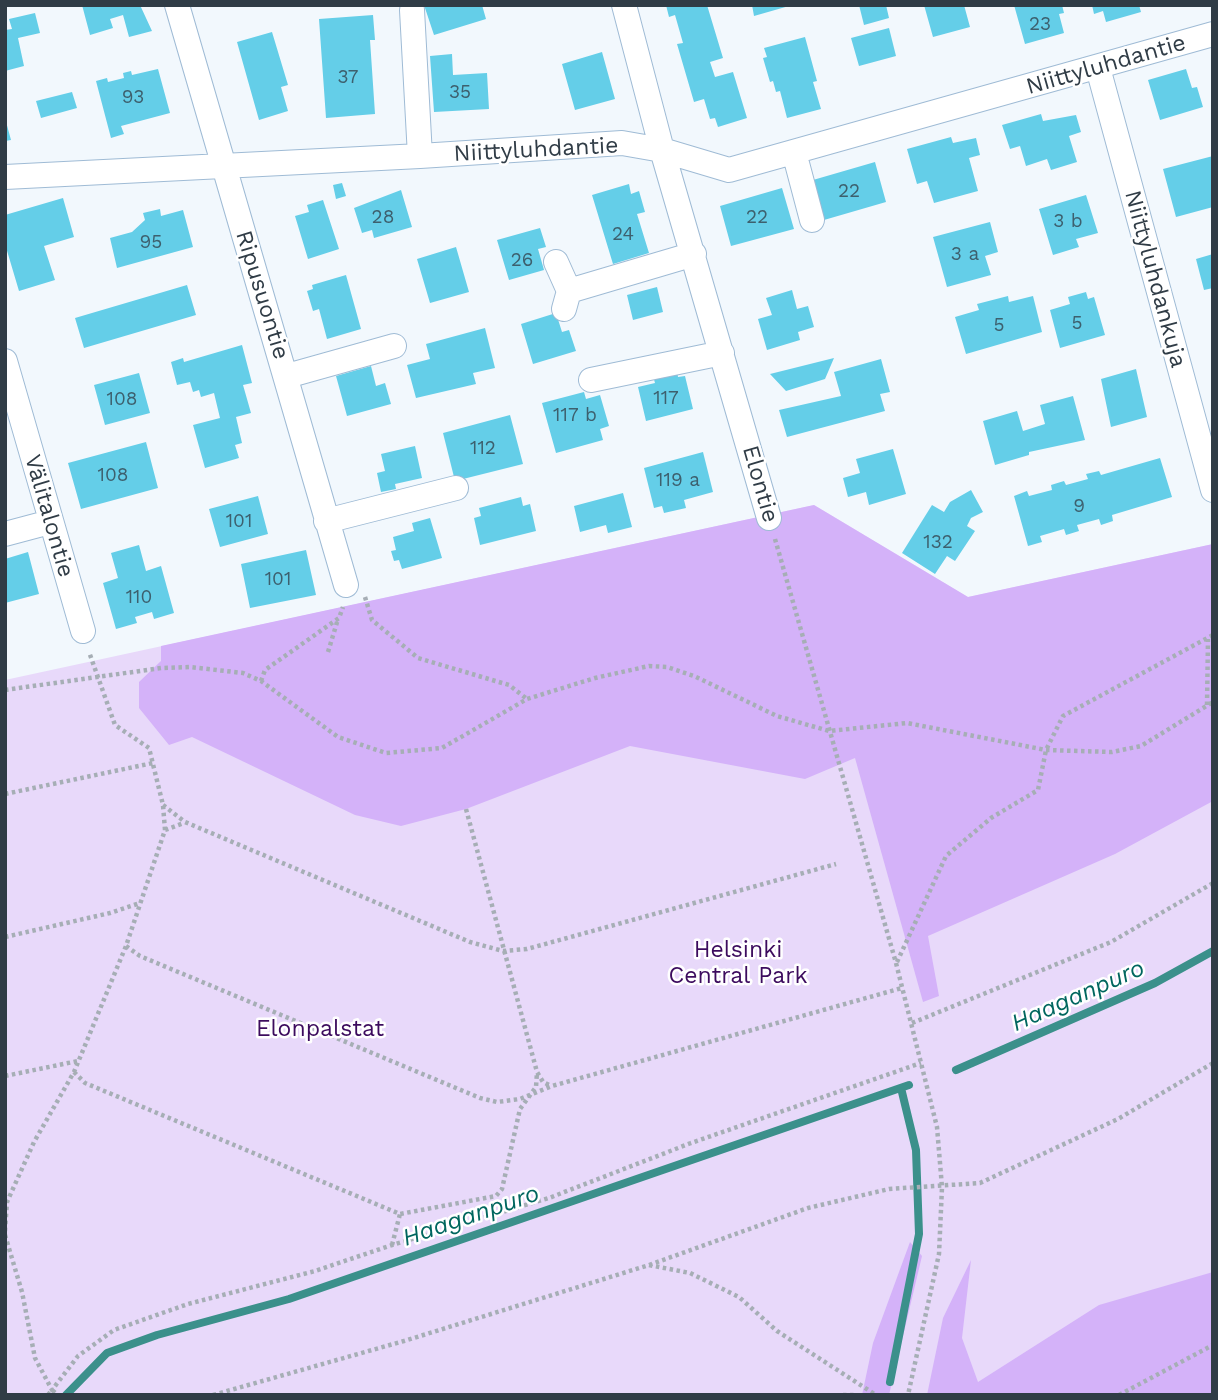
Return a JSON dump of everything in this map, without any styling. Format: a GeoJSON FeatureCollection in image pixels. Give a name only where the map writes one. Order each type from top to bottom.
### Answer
{"type":"FeatureCollection","features":[{"type":"Feature","properties":{"kind":"street","name":"Ripusuontie"},"geometry":{"type":"LineString","coordinates":[[177,5],[346,585]]}},
{"type":"Feature","properties":{"kind":"street","name":"Elontie"},"geometry":{"type":"LineString","coordinates":[[624,5],[662,150],[769,518]]}},
{"type":"Feature","properties":{"kind":"street"},"geometry":{"type":"LineString","coordinates":[[412,10],[420,156]]}},
{"type":"Feature","properties":{"kind":"street","name":"Niittyluhdantie"},"geometry":{"type":"LineString","coordinates":[[5,177],[622,143],[662,150],[729,170],[1213,34]]}},
{"type":"Feature","properties":{"kind":"street","name":"Niittyluhdankuja"},"geometry":{"type":"LineString","coordinates":[[1098,68],[1213,490]]}},
{"type":"Feature","properties":{"kind":"street"},"geometry":{"type":"LineString","coordinates":[[794,152],[812,220]]}},
{"type":"Feature","properties":{"kind":"street"},"geometry":{"type":"LineString","coordinates":[[556,262],[566,300],[694,254]]}},
{"type":"Feature","properties":{"kind":"street"},"geometry":{"type":"LineString","coordinates":[[287,376],[394,346]]}},
{"type":"Feature","properties":{"kind":"street"},"geometry":{"type":"LineString","coordinates":[[591,380],[722,353]]}},
{"type":"Feature","properties":{"kind":"street","name":"Välitalontie"},"geometry":{"type":"LineString","coordinates":[[5,361],[83,631]]}},
{"type":"Feature","properties":{"kind":"street"},"geometry":{"type":"LineString","coordinates":[[326,521],[456,488]]}},
{"type":"Feature","properties":{"kind":"street"},"geometry":{"type":"LineString","coordinates":[[5,534],[50,522]]}},
{"type":"Feature","properties":{"kind":"path","name":"Elontie"},"geometry":{"type":"LineString","coordinates":[[769,518],[896,963],[937,1127],[942,1187],[939,1254],[908,1395]]}},
{"type":"Feature","properties":{"kind":"path"},"geometry":{"type":"LineString","coordinates":[[328,652],[346,585],[362,590],[372,620],[418,658],[509,685],[527,699]]}},
{"type":"Feature","properties":{"kind":"path"},"geometry":{"type":"LineString","coordinates":[[261,681],[265,670],[280,657],[339,618]]}},
{"type":"Feature","properties":{"kind":"path"},"geometry":{"type":"LineString","coordinates":[[83,631],[96,676],[115,725],[149,748],[163,805],[165,830],[125,946],[74,1072],[34,1142],[7,1202],[5,1233],[22,1292],[35,1358],[53,1392],[78,1356],[114,1330],[188,1304],[315,1271],[549,1198],[691,1143],[921,1063]]}},
{"type":"Feature","properties":{"kind":"path"},"geometry":{"type":"LineString","coordinates":[[5,690],[96,676],[190,667],[243,673],[261,681],[338,737],[386,753],[442,748],[527,699],[629,668],[667,667],[694,676],[777,716],[829,731],[907,723],[1046,750],[1112,752],[1141,746],[1210,703],[1210,637],[1063,716],[1046,750],[1038,790],[991,818],[946,856],[896,963]]}},
{"type":"Feature","properties":{"kind":"path"},"geometry":{"type":"LineString","coordinates":[[5,794],[153,763]]}},
{"type":"Feature","properties":{"kind":"path"},"geometry":{"type":"LineString","coordinates":[[163,805],[185,822],[470,943],[503,951],[527,949],[836,864]]}},
{"type":"Feature","properties":{"kind":"path"},"geometry":{"type":"LineString","coordinates":[[466,809],[537,1072],[543,1082],[552,1086]]}},
{"type":"Feature","properties":{"kind":"path"},"geometry":{"type":"LineString","coordinates":[[165,830],[185,822]]}},
{"type":"Feature","properties":{"kind":"path"},"geometry":{"type":"LineString","coordinates":[[912,1023],[1111,942],[1213,883]]}},
{"type":"Feature","properties":{"kind":"path"},"geometry":{"type":"LineString","coordinates":[[5,937],[110,914],[141,903]]}},
{"type":"Feature","properties":{"kind":"path"},"geometry":{"type":"LineString","coordinates":[[125,946],[140,956],[480,1098],[498,1102],[902,988]]}},
{"type":"Feature","properties":{"kind":"path"},"geometry":{"type":"LineString","coordinates":[[5,1076],[78,1061]]}},
{"type":"Feature","properties":{"kind":"path"},"geometry":{"type":"LineString","coordinates":[[213,1395],[404,1341],[649,1265],[808,1208],[890,1189],[980,1182],[1118,1119],[1213,1063]]}},
{"type":"Feature","properties":{"kind":"path"},"geometry":{"type":"LineString","coordinates":[[74,1072],[85,1083],[400,1214],[496,1196],[502,1189],[520,1109],[536,1087],[537,1072]]}},
{"type":"Feature","properties":{"kind":"path"},"geometry":{"type":"LineString","coordinates":[[392,1245],[400,1214]]}},
{"type":"Feature","properties":{"kind":"path"},"geometry":{"type":"LineString","coordinates":[[649,1265],[690,1273],[739,1297],[777,1331],[876,1395]]}},
{"type":"Feature","properties":{"kind":"path"},"geometry":{"type":"LineString","coordinates":[[1119,1395],[1213,1345]]}},
{"type":"Feature","properties":{"kind":"path"},"geometry":{"type":"LineString","coordinates":[[843,1395],[854,1395]]}},
{"type":"Feature","properties":{"kind":"green space","name":"Helsinki Central Park"},"geometry":{"type":"Polygon","coordinates":[[[814,505],[968,597],[1213,544],[1213,1395],[5,1395],[5,680],[814,505]]]}},
{"type":"Feature","properties":{"kind":"shaded area"},"geometry":{"type":"Polygon","coordinates":[[[814,505],[968,597],[1213,544],[1213,801],[1115,854],[928,936],[939,996],[923,1002],[855,758],[805,779],[630,746],[466,809],[401,826],[355,815],[192,737],[169,745],[139,708],[139,682],[161,661],[161,646],[814,505]]]}},
{"type":"Feature","properties":{"kind":"shaded area"},"geometry":{"type":"Polygon","coordinates":[[[910,1242],[922,1256],[889,1395],[862,1395],[873,1343],[910,1242]]]}},
{"type":"Feature","properties":{"kind":"shaded area"},"geometry":{"type":"Polygon","coordinates":[[[971,1260],[962,1338],[978,1382],[1099,1305],[1213,1272],[1213,1395],[927,1395],[943,1318],[971,1260]]]}},
{"type":"Feature","properties":{"kind":"building"},"geometry":{"type":"Polygon","coordinates":[[[82,5],[140,5],[152,31],[129,37],[123,15],[110,19],[113,28],[90,35],[82,5]]]}},
{"type":"Feature","properties":{"kind":"building"},"geometry":{"type":"Polygon","coordinates":[[[424,5],[482,5],[486,19],[434,35],[424,5]]]}},
{"type":"Feature","properties":{"kind":"building"},"geometry":{"type":"Polygon","coordinates":[[[666,5],[707,5],[723,58],[710,62],[715,77],[733,72],[747,118],[718,127],[715,118],[710,119],[704,99],[694,102],[677,44],[683,43],[675,15],[669,17],[666,5]]]}},
{"type":"Feature","properties":{"kind":"building"},"geometry":{"type":"Polygon","coordinates":[[[752,5],[789,5],[789,6],[754,16],[752,5]]]}},
{"type":"Feature","properties":{"kind":"building"},"geometry":{"type":"Polygon","coordinates":[[[859,5],[886,5],[889,18],[864,25],[859,5]]]}},
{"type":"Feature","properties":{"kind":"building"},"geometry":{"type":"Polygon","coordinates":[[[924,5],[964,5],[970,27],[933,37],[924,5]]]}},
{"type":"Feature","properties":{"kind":"building"},"geometry":{"type":"Polygon","coordinates":[[[1014,5],[1062,5],[1064,13],[1059,14],[1064,33],[1025,44],[1014,5]]]}},
{"type":"Feature","properties":{"kind":"building"},"geometry":{"type":"Polygon","coordinates":[[[1092,5],[1139,5],[1141,12],[1106,22],[1103,11],[1094,14],[1092,5]]]}},
{"type":"Feature","properties":{"kind":"building"},"geometry":{"type":"Polygon","coordinates":[[[35,13],[40,33],[18,38],[24,66],[5,71],[5,30],[12,29],[9,19],[35,13]]]}},
{"type":"Feature","properties":{"kind":"building"},"geometry":{"type":"Polygon","coordinates":[[[373,15],[375,40],[370,40],[375,114],[326,118],[319,19],[373,15]]]}},
{"type":"Feature","properties":{"kind":"building"},"geometry":{"type":"Polygon","coordinates":[[[889,28],[896,56],[859,66],[851,38],[889,28]]]}},
{"type":"Feature","properties":{"kind":"building"},"geometry":{"type":"Polygon","coordinates":[[[272,32],[288,85],[281,87],[288,111],[259,120],[237,42],[272,32]]]}},
{"type":"Feature","properties":{"kind":"building"},"geometry":{"type":"Polygon","coordinates":[[[805,37],[817,81],[813,82],[821,109],[787,118],[780,91],[776,92],[773,81],[770,82],[763,58],[767,57],[764,48],[805,37]]]}},
{"type":"Feature","properties":{"kind":"building"},"geometry":{"type":"Polygon","coordinates":[[[602,52],[615,99],[575,110],[562,64],[602,52]]]}},
{"type":"Feature","properties":{"kind":"building"},"geometry":{"type":"Polygon","coordinates":[[[452,54],[453,75],[487,73],[489,109],[434,112],[430,56],[452,54]]]}},
{"type":"Feature","properties":{"kind":"building"},"geometry":{"type":"Polygon","coordinates":[[[158,69],[170,113],[121,126],[124,134],[111,138],[96,81],[107,78],[108,82],[124,78],[123,73],[131,71],[132,75],[158,69]]]}},
{"type":"Feature","properties":{"kind":"building"},"geometry":{"type":"Polygon","coordinates":[[[1186,69],[1192,88],[1197,87],[1203,107],[1160,120],[1148,80],[1186,69]]]}},
{"type":"Feature","properties":{"kind":"building"},"geometry":{"type":"Polygon","coordinates":[[[72,92],[77,108],[41,118],[36,101],[72,92]]]}},
{"type":"Feature","properties":{"kind":"building"},"geometry":{"type":"Polygon","coordinates":[[[1041,114],[1043,121],[1076,115],[1081,132],[1069,136],[1077,162],[1051,170],[1047,159],[1026,166],[1020,146],[1010,149],[1002,125],[1041,114]]]}},
{"type":"Feature","properties":{"kind":"building"},"geometry":{"type":"Polygon","coordinates":[[[5,118],[11,140],[5,141],[5,118]]]}},
{"type":"Feature","properties":{"kind":"building"},"geometry":{"type":"Polygon","coordinates":[[[951,137],[953,143],[976,138],[980,155],[969,158],[978,191],[934,203],[927,181],[917,184],[907,149],[951,137]]]}},
{"type":"Feature","properties":{"kind":"building"},"geometry":{"type":"Polygon","coordinates":[[[1213,156],[1213,207],[1176,217],[1163,169],[1213,156]]]}},
{"type":"Feature","properties":{"kind":"building"},"geometry":{"type":"Polygon","coordinates":[[[875,162],[886,202],[824,220],[813,180],[875,162]]]}},
{"type":"Feature","properties":{"kind":"building"},"geometry":{"type":"Polygon","coordinates":[[[342,183],[346,196],[336,199],[333,185],[342,183]]]}},
{"type":"Feature","properties":{"kind":"building"},"geometry":{"type":"Polygon","coordinates":[[[629,184],[631,194],[639,191],[645,212],[637,214],[649,253],[613,264],[592,195],[629,184]]]}},
{"type":"Feature","properties":{"kind":"building"},"geometry":{"type":"Polygon","coordinates":[[[782,188],[794,229],[731,246],[720,206],[782,188]]]}},
{"type":"Feature","properties":{"kind":"building"},"geometry":{"type":"Polygon","coordinates":[[[401,190],[412,227],[374,238],[372,230],[362,233],[354,208],[401,190]]]}},
{"type":"Feature","properties":{"kind":"building"},"geometry":{"type":"Polygon","coordinates":[[[1086,195],[1098,233],[1076,239],[1079,247],[1053,255],[1039,209],[1086,195]]]}},
{"type":"Feature","properties":{"kind":"building"},"geometry":{"type":"Polygon","coordinates":[[[63,198],[74,237],[44,246],[55,280],[19,291],[5,244],[5,215],[63,198]]]}},
{"type":"Feature","properties":{"kind":"building"},"geometry":{"type":"Polygon","coordinates":[[[323,200],[339,249],[308,259],[295,216],[309,212],[307,205],[323,200]]]}},
{"type":"Feature","properties":{"kind":"building"},"geometry":{"type":"Polygon","coordinates":[[[160,209],[161,216],[183,210],[193,247],[117,268],[110,238],[132,232],[145,220],[143,213],[160,209]]]}},
{"type":"Feature","properties":{"kind":"building"},"geometry":{"type":"Polygon","coordinates":[[[990,222],[998,252],[985,256],[991,275],[947,287],[933,237],[990,222]]]}},
{"type":"Feature","properties":{"kind":"building"},"geometry":{"type":"Polygon","coordinates":[[[540,228],[546,247],[538,249],[544,270],[509,280],[497,240],[540,228]]]}},
{"type":"Feature","properties":{"kind":"building"},"geometry":{"type":"Polygon","coordinates":[[[456,247],[469,292],[430,303],[417,259],[456,247]]]}},
{"type":"Feature","properties":{"kind":"building"},"geometry":{"type":"Polygon","coordinates":[[[1213,254],[1213,288],[1204,290],[1196,259],[1213,254]]]}},
{"type":"Feature","properties":{"kind":"building"},"geometry":{"type":"Polygon","coordinates":[[[346,275],[361,329],[327,339],[319,309],[313,311],[307,291],[313,289],[312,285],[346,275]]]}},
{"type":"Feature","properties":{"kind":"building"},"geometry":{"type":"Polygon","coordinates":[[[187,285],[196,315],[84,348],[75,318],[187,285]]]}},
{"type":"Feature","properties":{"kind":"building"},"geometry":{"type":"Polygon","coordinates":[[[657,287],[663,312],[633,320],[627,295],[657,287]]]}},
{"type":"Feature","properties":{"kind":"building"},"geometry":{"type":"Polygon","coordinates":[[[792,290],[797,309],[808,306],[814,327],[798,332],[800,340],[767,350],[758,319],[772,315],[766,298],[792,290]]]}},
{"type":"Feature","properties":{"kind":"building"},"geometry":{"type":"Polygon","coordinates":[[[1086,292],[1088,299],[1094,297],[1105,335],[1060,348],[1050,310],[1070,304],[1068,297],[1086,292]]]}},
{"type":"Feature","properties":{"kind":"building"},"geometry":{"type":"Polygon","coordinates":[[[1008,296],[1009,302],[1033,296],[1042,332],[966,354],[955,317],[979,310],[977,304],[1008,296]]]}},
{"type":"Feature","properties":{"kind":"building"},"geometry":{"type":"Polygon","coordinates":[[[556,313],[562,332],[569,330],[576,351],[533,364],[521,324],[556,313]]]}},
{"type":"Feature","properties":{"kind":"building"},"geometry":{"type":"Polygon","coordinates":[[[485,328],[495,368],[473,373],[476,384],[416,398],[407,365],[430,359],[426,344],[485,328]]]}},
{"type":"Feature","properties":{"kind":"building"},"geometry":{"type":"Polygon","coordinates":[[[242,345],[252,383],[243,385],[251,413],[236,417],[242,443],[235,445],[239,458],[205,468],[193,425],[220,418],[214,393],[201,397],[199,390],[193,392],[190,382],[177,385],[171,362],[183,358],[184,362],[242,345]]]}},
{"type":"Feature","properties":{"kind":"building"},"geometry":{"type":"Polygon","coordinates":[[[834,358],[825,379],[786,391],[770,374],[834,358]]]}},
{"type":"Feature","properties":{"kind":"building"},"geometry":{"type":"Polygon","coordinates":[[[881,359],[890,392],[880,394],[885,411],[787,437],[779,410],[841,396],[834,372],[881,359]]]}},
{"type":"Feature","properties":{"kind":"building"},"geometry":{"type":"Polygon","coordinates":[[[371,366],[376,386],[385,383],[391,404],[347,416],[336,376],[371,366]]]}},
{"type":"Feature","properties":{"kind":"building"},"geometry":{"type":"Polygon","coordinates":[[[1136,369],[1147,417],[1111,427],[1101,379],[1136,369]]]}},
{"type":"Feature","properties":{"kind":"building"},"geometry":{"type":"Polygon","coordinates":[[[677,370],[678,377],[685,376],[693,409],[646,421],[638,387],[655,383],[653,376],[677,370]]]}},
{"type":"Feature","properties":{"kind":"building"},"geometry":{"type":"Polygon","coordinates":[[[139,373],[150,413],[105,425],[94,385],[139,373]]]}},
{"type":"Feature","properties":{"kind":"building"},"geometry":{"type":"Polygon","coordinates":[[[584,392],[586,399],[600,395],[609,426],[600,429],[603,440],[556,453],[542,403],[584,392]]]}},
{"type":"Feature","properties":{"kind":"building"},"geometry":{"type":"Polygon","coordinates":[[[1073,396],[1085,440],[1029,452],[1029,455],[995,465],[983,421],[1017,411],[1023,431],[1045,424],[1040,405],[1073,396]]]}},
{"type":"Feature","properties":{"kind":"building"},"geometry":{"type":"Polygon","coordinates":[[[510,415],[523,464],[455,481],[443,433],[510,415]]]}},
{"type":"Feature","properties":{"kind":"building"},"geometry":{"type":"Polygon","coordinates":[[[146,442],[158,488],[81,509],[68,463],[146,442]]]}},
{"type":"Feature","properties":{"kind":"building"},"geometry":{"type":"Polygon","coordinates":[[[415,446],[422,478],[395,484],[396,489],[381,492],[377,473],[385,471],[381,454],[415,446]]]}},
{"type":"Feature","properties":{"kind":"building"},"geometry":{"type":"Polygon","coordinates":[[[893,449],[906,494],[869,505],[866,492],[848,497],[843,478],[860,473],[856,459],[893,449]]]}},
{"type":"Feature","properties":{"kind":"building"},"geometry":{"type":"Polygon","coordinates":[[[703,452],[713,492],[684,500],[686,508],[664,513],[662,506],[654,508],[644,468],[703,452]]]}},
{"type":"Feature","properties":{"kind":"building"},"geometry":{"type":"Polygon","coordinates":[[[1160,458],[1172,497],[1112,515],[1113,521],[1101,525],[1099,519],[1077,525],[1079,531],[1066,535],[1064,529],[1040,536],[1042,542],[1028,546],[1014,496],[1027,491],[1029,496],[1052,490],[1051,485],[1064,481],[1066,485],[1088,479],[1086,474],[1099,471],[1101,475],[1160,458]]]}},
{"type":"Feature","properties":{"kind":"building"},"geometry":{"type":"Polygon","coordinates":[[[971,490],[983,512],[971,518],[967,526],[975,531],[955,561],[947,556],[935,574],[902,553],[932,505],[944,512],[950,502],[971,490]]]}},
{"type":"Feature","properties":{"kind":"building"},"geometry":{"type":"Polygon","coordinates":[[[623,493],[632,527],[608,533],[606,525],[580,532],[574,506],[623,493]]]}},
{"type":"Feature","properties":{"kind":"building"},"geometry":{"type":"Polygon","coordinates":[[[258,496],[268,534],[220,547],[209,509],[258,496]]]}},
{"type":"Feature","properties":{"kind":"building"},"geometry":{"type":"Polygon","coordinates":[[[521,497],[523,506],[530,504],[536,531],[480,545],[474,518],[481,516],[479,508],[521,497]]]}},
{"type":"Feature","properties":{"kind":"building"},"geometry":{"type":"Polygon","coordinates":[[[430,518],[442,558],[402,569],[399,560],[394,561],[391,551],[396,550],[393,537],[414,531],[412,523],[430,518]]]}},
{"type":"Feature","properties":{"kind":"building"},"geometry":{"type":"Polygon","coordinates":[[[139,545],[146,571],[161,566],[174,613],[154,619],[152,612],[135,617],[137,623],[116,629],[103,583],[118,578],[111,553],[139,545]]]}},
{"type":"Feature","properties":{"kind":"building"},"geometry":{"type":"Polygon","coordinates":[[[306,550],[316,595],[250,608],[241,564],[306,550]]]}},
{"type":"Feature","properties":{"kind":"building"},"geometry":{"type":"Polygon","coordinates":[[[28,552],[39,594],[5,603],[5,559],[28,552]]]}},
{"type":"Feature","properties":{"kind":"waterway","name":"Haaganpuro"},"geometry":{"type":"LineString","coordinates":[[956,1070],[1155,983],[1213,951]]}},
{"type":"Feature","properties":{"kind":"waterway","name":"Haaganpuro"},"geometry":{"type":"LineString","coordinates":[[66,1395],[107,1353],[157,1335],[289,1299],[909,1085]]}},
{"type":"Feature","properties":{"kind":"waterway","name":"Haaganpuro"},"geometry":{"type":"LineString","coordinates":[[890,1382],[919,1234],[916,1150],[901,1088]]}},
{"type":"Feature","properties":{"kind":"park label","name":"Elonpalstat"},"geometry":{"type":"Point","coordinates":[320,1029]}}]}
